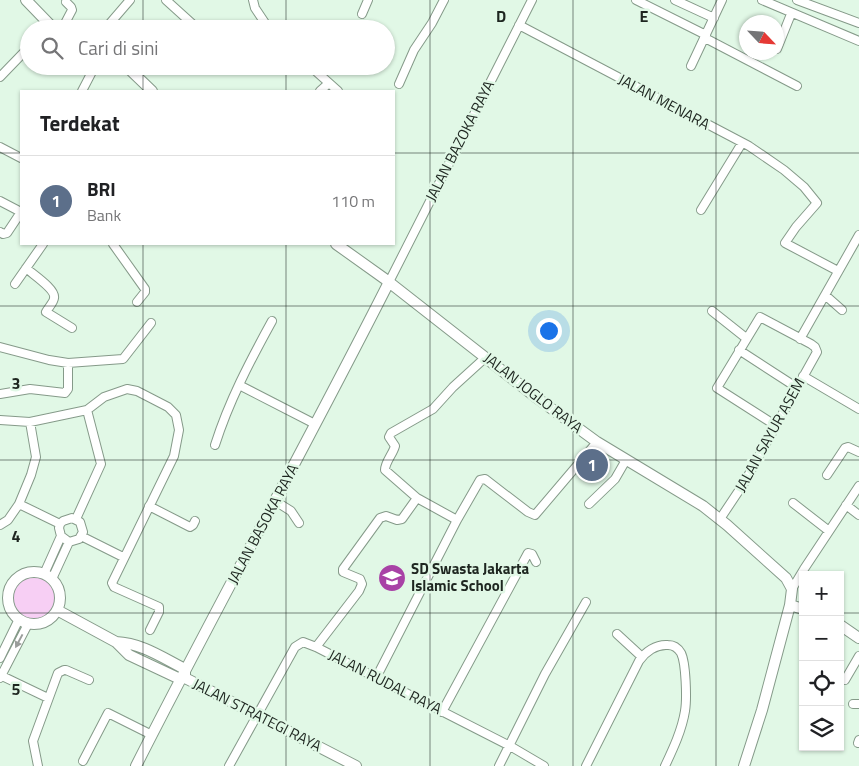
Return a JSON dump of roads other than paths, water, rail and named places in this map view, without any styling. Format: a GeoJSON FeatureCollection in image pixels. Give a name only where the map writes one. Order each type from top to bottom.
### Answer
{"type":"FeatureCollection","features":[{"type":"Feature","properties":{"kind":"street"},"geometry":{"type":"LineString","coordinates":[[26,0],[43,20]]}},
{"type":"Feature","properties":{"kind":"street"},"geometry":{"type":"LineString","coordinates":[[113,20],[130,0]]}},
{"type":"Feature","properties":{"kind":"street"},"geometry":{"type":"LineString","coordinates":[[166,0],[188,20]]}},
{"type":"Feature","properties":{"kind":"street"},"geometry":{"type":"LineString","coordinates":[[254,0],[255,8],[263,20]]}},
{"type":"Feature","properties":{"kind":"street"},"geometry":{"type":"LineString","coordinates":[[362,14],[368,0]]}},
{"type":"Feature","properties":{"kind":"street"},"geometry":{"type":"LineString","coordinates":[[399,84],[414,50],[432,23],[444,0]]}},
{"type":"Feature","properties":{"kind":"street","name":"JALAN BAZOKA RAYA"},"geometry":{"type":"LineString","coordinates":[[387,280],[532,0]]}},
{"type":"Feature","properties":{"kind":"street"},"geometry":{"type":"LineString","coordinates":[[636,0],[708,30],[797,86]]}},
{"type":"Feature","properties":{"kind":"street"},"geometry":{"type":"LineString","coordinates":[[675,0],[708,30]]}},
{"type":"Feature","properties":{"kind":"street"},"geometry":{"type":"LineString","coordinates":[[691,66],[722,0]]}},
{"type":"Feature","properties":{"kind":"street"},"geometry":{"type":"LineString","coordinates":[[762,0],[791,14],[859,41]]}},
{"type":"Feature","properties":{"kind":"street"},"geometry":{"type":"LineString","coordinates":[[797,0],[859,23]]}},
{"type":"Feature","properties":{"kind":"street"},"geometry":{"type":"LineString","coordinates":[[66,2],[72,10],[67,20]]}},
{"type":"Feature","properties":{"kind":"street"},"geometry":{"type":"LineString","coordinates":[[784,32],[791,14]]}},
{"type":"Feature","properties":{"kind":"street","name":"JALAN MENARA"},"geometry":{"type":"LineString","coordinates":[[519,25],[742,143],[784,170],[804,187],[817,204],[796,227],[785,243],[838,271]]}},
{"type":"Feature","properties":{"kind":"street"},"geometry":{"type":"LineString","coordinates":[[0,77],[20,56]]}},
{"type":"Feature","properties":{"kind":"street"},"geometry":{"type":"LineString","coordinates":[[83,90],[90,75]]}},
{"type":"Feature","properties":{"kind":"street"},"geometry":{"type":"LineString","coordinates":[[135,75],[150,90]]}},
{"type":"Feature","properties":{"kind":"street"},"geometry":{"type":"LineString","coordinates":[[320,75],[337,90]]}},
{"type":"Feature","properties":{"kind":"street"},"geometry":{"type":"LineString","coordinates":[[321,90],[329,83]]}},
{"type":"Feature","properties":{"kind":"street"},"geometry":{"type":"LineString","coordinates":[[701,210],[742,143]]}},
{"type":"Feature","properties":{"kind":"street"},"geometry":{"type":"LineString","coordinates":[[0,147],[20,157]]}},
{"type":"Feature","properties":{"kind":"street"},"geometry":{"type":"LineString","coordinates":[[0,201],[20,211]]}},
{"type":"Feature","properties":{"kind":"street"},"geometry":{"type":"LineString","coordinates":[[0,232],[3,234],[7,233],[20,214]]}},
{"type":"Feature","properties":{"kind":"street"},"geometry":{"type":"LineString","coordinates":[[775,425],[717,388],[760,317],[800,339],[859,235]]}},
{"type":"Feature","properties":{"kind":"street"},"geometry":{"type":"LineString","coordinates":[[14,284],[42,245]]}},
{"type":"Feature","properties":{"kind":"street"},"geometry":{"type":"LineString","coordinates":[[114,245],[145,289],[145,292],[137,302]]}},
{"type":"Feature","properties":{"kind":"street","name":"JALAN JOGLO RAYA"},"geometry":{"type":"LineString","coordinates":[[337,245],[387,280],[537,398],[597,442],[703,506],[786,578],[792,589]]}},
{"type":"Feature","properties":{"kind":"street"},"geometry":{"type":"LineString","coordinates":[[26,268],[52,290],[55,296],[46,312],[72,328]]}},
{"type":"Feature","properties":{"kind":"street","name":"JALAN BASOKA RAYA"},"geometry":{"type":"LineString","coordinates":[[136,766],[186,677],[387,280]]}},
{"type":"Feature","properties":{"kind":"street"},"geometry":{"type":"LineString","coordinates":[[825,295],[842,310]]}},
{"type":"Feature","properties":{"kind":"street"},"geometry":{"type":"LineString","coordinates":[[712,311],[746,338]]}},
{"type":"Feature","properties":{"kind":"street"},"geometry":{"type":"LineString","coordinates":[[215,445],[222,422],[239,385],[272,321]]}},
{"type":"Feature","properties":{"kind":"street"},"geometry":{"type":"LineString","coordinates":[[0,347],[68,363],[122,359],[151,323]]}},
{"type":"Feature","properties":{"kind":"street","name":"JALAN SAYUR ASEM"},"geometry":{"type":"LineString","coordinates":[[720,519],[744,483],[816,350],[811,344],[800,339]]}},
{"type":"Feature","properties":{"kind":"street"},"geometry":{"type":"LineString","coordinates":[[739,350],[796,387]]}},
{"type":"Feature","properties":{"kind":"street"},"geometry":{"type":"LineString","coordinates":[[458,520],[417,498],[385,470],[395,446],[389,436],[391,433],[412,423],[433,409],[453,387],[486,357]]}},
{"type":"Feature","properties":{"kind":"street"},"geometry":{"type":"LineString","coordinates":[[0,394],[30,389],[65,393],[68,389],[68,363]]}},
{"type":"Feature","properties":{"kind":"street"},"geometry":{"type":"LineString","coordinates":[[803,376],[859,408]]}},
{"type":"Feature","properties":{"kind":"street"},"geometry":{"type":"LineString","coordinates":[[239,385],[315,424]]}},
{"type":"Feature","properties":{"kind":"street"},"geometry":{"type":"LineString","coordinates":[[0,420],[30,422],[87,410],[104,398],[127,389],[137,391],[168,407],[176,414],[179,430],[178,445],[174,456],[123,557],[112,585],[159,607],[159,612],[150,630]]}},
{"type":"Feature","properties":{"kind":"street"},"geometry":{"type":"LineString","coordinates":[[76,519],[101,464],[87,410]]}},
{"type":"Feature","properties":{"kind":"street"},"geometry":{"type":"LineString","coordinates":[[0,525],[8,520],[19,504],[31,475],[36,457],[30,422]]}},
{"type":"Feature","properties":{"kind":"street"},"geometry":{"type":"LineString","coordinates":[[376,678],[480,480],[485,479],[531,514],[535,514],[597,442]]}},
{"type":"Feature","properties":{"kind":"street"},"geometry":{"type":"LineString","coordinates":[[827,476],[845,448],[848,447],[859,452]]}},
{"type":"Feature","properties":{"kind":"street"},"geometry":{"type":"LineString","coordinates":[[589,504],[616,479],[626,460]]}},
{"type":"Feature","properties":{"kind":"street"},"geometry":{"type":"LineString","coordinates":[[744,766],[762,710],[790,605],[792,589],[859,486]]}},
{"type":"Feature","properties":{"kind":"street"},"geometry":{"type":"LineString","coordinates":[[316,646],[362,584],[360,580],[342,572],[343,569],[380,518],[386,516],[397,520],[402,519],[417,498]]}},
{"type":"Feature","properties":{"kind":"street"},"geometry":{"type":"LineString","coordinates":[[275,502],[290,511],[299,524]]}},
{"type":"Feature","properties":{"kind":"street"},"geometry":{"type":"LineString","coordinates":[[793,503],[829,531]]}},
{"type":"Feature","properties":{"kind":"street"},"geometry":{"type":"LineString","coordinates":[[19,504],[60,524]]}},
{"type":"Feature","properties":{"kind":"street"},"geometry":{"type":"LineString","coordinates":[[846,505],[859,515]]}},
{"type":"Feature","properties":{"kind":"street"},"geometry":{"type":"LineString","coordinates":[[149,506],[190,527],[195,521]]}},
{"type":"Feature","properties":{"kind":"street"},"geometry":{"type":"LineString","coordinates":[[48,577],[61,536],[60,524],[68,518],[76,519],[82,527],[81,536],[76,541],[69,542],[61,536]]}},
{"type":"Feature","properties":{"kind":"street"},"geometry":{"type":"LineString","coordinates":[[81,536],[123,557]]}},
{"type":"Feature","properties":{"kind":"street"},"geometry":{"type":"LineString","coordinates":[[48,577],[69,542]]}},
{"type":"Feature","properties":{"kind":"street"},"geometry":{"type":"LineString","coordinates":[[442,712],[522,562],[529,553],[532,554],[536,562]]}},
{"type":"Feature","properties":{"kind":"street"},"geometry":{"type":"LineString","coordinates":[[31,573],[48,577],[57,586],[60,602],[57,610],[48,620],[42,623],[23,621],[13,614],[5,588],[24,575],[31,573]]}},
{"type":"Feature","properties":{"kind":"street"},"geometry":{"type":"LineString","coordinates":[[499,766],[545,674],[586,602]]}},
{"type":"Feature","properties":{"kind":"street"},"geometry":{"type":"LineString","coordinates":[[790,605],[799,608]]}},
{"type":"Feature","properties":{"kind":"street"},"geometry":{"type":"LineString","coordinates":[[57,610],[116,642],[133,644],[149,651],[186,677]]}},
{"type":"Feature","properties":{"kind":"street"},"geometry":{"type":"LineString","coordinates":[[0,658],[23,621]]}},
{"type":"Feature","properties":{"kind":"street"},"geometry":{"type":"LineString","coordinates":[[23,621],[1,676],[48,698]]}},
{"type":"Feature","properties":{"kind":"street"},"geometry":{"type":"LineString","coordinates":[[844,628],[859,638]]}},
{"type":"Feature","properties":{"kind":"street"},"geometry":{"type":"LineString","coordinates":[[617,634],[642,657]]}},
{"type":"Feature","properties":{"kind":"street"},"geometry":{"type":"LineString","coordinates":[[116,642],[128,655],[186,677]]}},
{"type":"Feature","properties":{"kind":"street","name":"JALAN RUDAL RAYA"},"geometry":{"type":"LineString","coordinates":[[229,766],[295,647],[303,642],[316,646],[510,746],[544,766]]}},
{"type":"Feature","properties":{"kind":"street"},"geometry":{"type":"LineString","coordinates":[[586,766],[642,657],[650,650],[663,645],[672,645],[681,654],[686,686],[685,711],[674,746],[665,766]]}},
{"type":"Feature","properties":{"kind":"street"},"geometry":{"type":"LineString","coordinates":[[144,662],[149,651]]}},
{"type":"Feature","properties":{"kind":"street"},"geometry":{"type":"LineString","coordinates":[[844,680],[859,656]]}},
{"type":"Feature","properties":{"kind":"street"},"geometry":{"type":"LineString","coordinates":[[38,766],[33,741],[58,673],[66,670],[89,680]]}},
{"type":"Feature","properties":{"kind":"street","name":"JALAN STRATEGI RAYA"},"geometry":{"type":"LineString","coordinates":[[186,677],[356,766]]}},
{"type":"Feature","properties":{"kind":"street"},"geometry":{"type":"LineString","coordinates":[[83,761],[108,713],[152,735]]}},
{"type":"Feature","properties":{"kind":"place","name":"BRI"},"geometry":{"type":"Point","coordinates":[592,465]}},
{"type":"Feature","properties":{"kind":"place","name":"SD Swasta Jakarta Islamic School"},"geometry":{"type":"Point","coordinates":[392,578]}}]}
